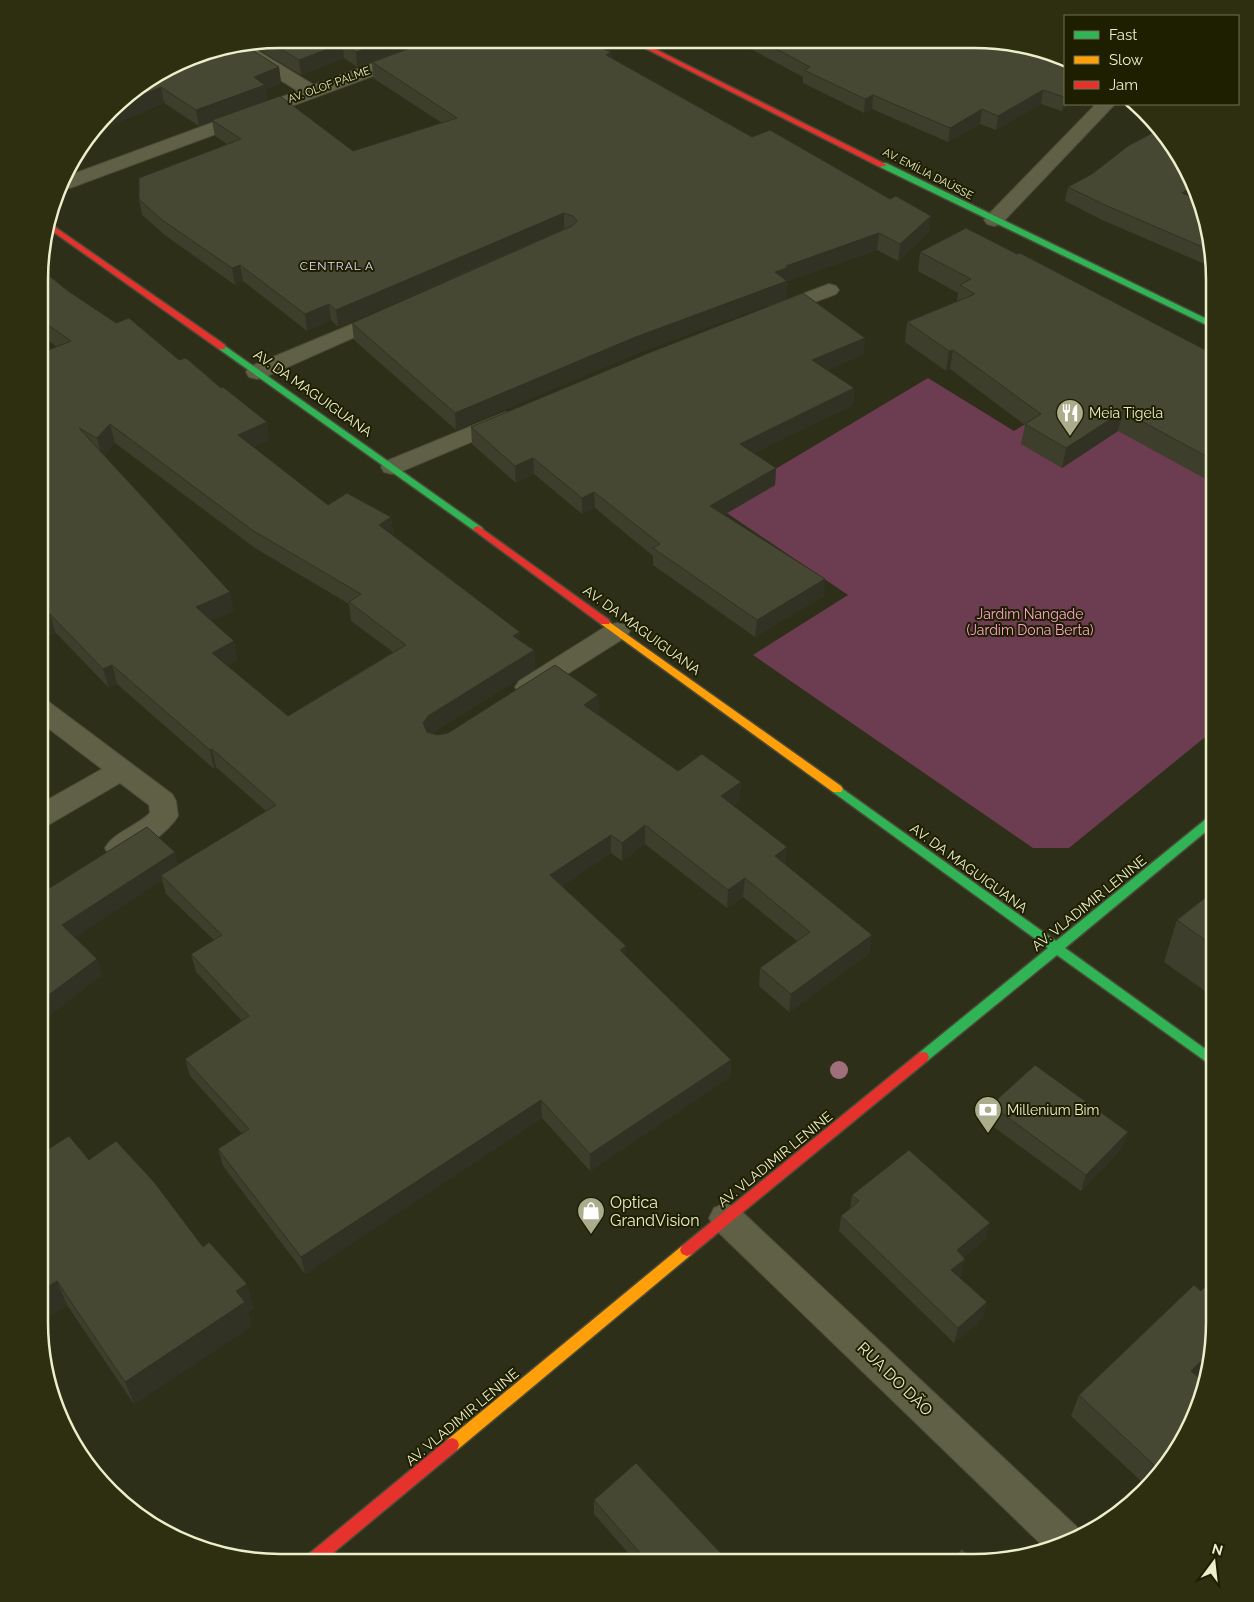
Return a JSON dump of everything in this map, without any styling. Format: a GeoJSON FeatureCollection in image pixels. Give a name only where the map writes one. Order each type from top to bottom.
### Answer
{"type":"FeatureCollection","features":[{"type":"Feature","properties":{"kind":"street","name":"AV. OLOF PALME"},"geometry":{"type":"LineString","coordinates":[[69,181],[431,48]]}},
{"type":"Feature","properties":{"kind":"street","name":"AV. EMÍLIA DAÚSSE"},"geometry":{"type":"LineString","coordinates":[[648,48],[994,220],[1206,322]]}},
{"type":"Feature","properties":{"kind":"street"},"geometry":{"type":"LineString","coordinates":[[244,50],[311,91]]}},
{"type":"Feature","properties":{"kind":"street"},"geometry":{"type":"LineString","coordinates":[[994,220],[1105,105]]}},
{"type":"Feature","properties":{"kind":"street","name":"AV. DA MAGUIGUANA"},"geometry":{"type":"LineString","coordinates":[[53,229],[392,467],[1056,950],[1206,1057]]}},
{"type":"Feature","properties":{"kind":"street"},"geometry":{"type":"LineString","coordinates":[[754,319],[829,290]]}},
{"type":"Feature","properties":{"kind":"street"},"geometry":{"type":"LineString","coordinates":[[257,372],[404,309]]}},
{"type":"Feature","properties":{"kind":"street"},"geometry":{"type":"LineString","coordinates":[[392,467],[526,411]]}},
{"type":"Feature","properties":{"kind":"street"},"geometry":{"type":"LineString","coordinates":[[508,700],[617,631]]}},
{"type":"Feature","properties":{"kind":"street"},"geometry":{"type":"LineString","coordinates":[[48,714],[162,801],[164,816],[153,827],[96,863]]}},
{"type":"Feature","properties":{"kind":"street"},"geometry":{"type":"LineString","coordinates":[[48,812],[122,770]]}},
{"type":"Feature","properties":{"kind":"street","name":"AV. VLADIMIR LENINE"},"geometry":{"type":"LineString","coordinates":[[320,1554],[726,1218],[1206,825]]}},
{"type":"Feature","properties":{"kind":"street","name":"RUA DO DÃO"},"geometry":{"type":"LineString","coordinates":[[726,1218],[1061,1538]]}},
{"type":"Feature","properties":{"kind":"green space","name":"Jardim Nangade (Jardim Dona Berta)"},"geometry":{"type":"Polygon","coordinates":[[[928,378],[1014,431],[1100,378],[1206,432],[1206,736],[1069,848],[1033,848],[753,655],[848,595],[715,505],[928,378]]]}},
{"type":"Feature","properties":{"kind":"building"},"geometry":{"type":"Polygon","coordinates":[[[279,48],[330,48],[299,60],[279,48]]]}},
{"type":"Feature","properties":{"kind":"building"},"geometry":{"type":"Polygon","coordinates":[[[350,48],[366,48],[356,52],[350,48]]]}},
{"type":"Feature","properties":{"kind":"building"},"geometry":{"type":"Polygon","coordinates":[[[410,48],[602,48],[611,52],[606,55],[752,137],[770,130],[890,199],[896,196],[931,216],[900,244],[879,233],[786,266],[789,267],[775,272],[787,281],[633,338],[455,413],[352,323],[572,226],[577,221],[573,216],[564,213],[336,310],[329,304],[305,314],[240,265],[232,268],[162,220],[139,199],[139,178],[241,139],[212,120],[280,96],[353,151],[457,118],[372,62],[410,48]]]}},
{"type":"Feature","properties":{"kind":"building"},"geometry":{"type":"Polygon","coordinates":[[[775,48],[1005,49],[1035,55],[1064,65],[1064,97],[1043,90],[998,116],[982,109],[950,128],[873,95],[865,99],[804,70],[810,67],[775,48]]]}},
{"type":"Feature","properties":{"kind":"building"},"geometry":{"type":"Polygon","coordinates":[[[250,49],[279,67],[254,77],[265,85],[196,110],[161,87],[134,98],[177,71],[219,55],[250,49]]]}},
{"type":"Feature","properties":{"kind":"building"},"geometry":{"type":"Polygon","coordinates":[[[1154,132],[1159,138],[1188,189],[1182,193],[1191,197],[1199,219],[1205,248],[1068,187],[1092,174],[1128,146],[1154,132]]]}},
{"type":"Feature","properties":{"kind":"building"},"geometry":{"type":"Polygon","coordinates":[[[966,228],[1017,254],[1020,253],[1206,350],[1206,456],[1123,411],[1066,448],[1025,424],[1041,414],[953,350],[949,351],[907,322],[975,294],[960,285],[971,279],[920,252],[966,228]]]}},
{"type":"Feature","properties":{"kind":"building"},"geometry":{"type":"Polygon","coordinates":[[[48,275],[68,291],[116,323],[129,318],[179,360],[186,358],[221,388],[223,387],[267,422],[238,435],[328,505],[347,493],[391,517],[379,525],[520,632],[513,636],[534,650],[428,716],[423,723],[427,732],[438,735],[448,733],[555,665],[598,695],[584,705],[678,771],[702,754],[741,782],[721,796],[787,847],[775,856],[872,935],[791,994],[760,968],[810,932],[745,878],[728,890],[645,825],[622,843],[611,835],[550,875],[626,946],[620,950],[731,1060],[590,1154],[541,1100],[301,1257],[218,1149],[249,1129],[185,1059],[249,1016],[191,954],[222,935],[161,875],[276,805],[112,665],[103,669],[50,614],[48,615],[48,350],[71,341],[48,325],[48,275]],[[110,424],[97,438],[79,428],[230,592],[196,607],[234,641],[212,653],[288,716],[406,645],[349,602],[361,594],[252,530],[110,424]]]}},
{"type":"Feature","properties":{"kind":"building"},"geometry":{"type":"Polygon","coordinates":[[[803,293],[865,338],[812,360],[854,388],[740,444],[776,468],[710,506],[825,579],[757,620],[653,548],[660,544],[594,492],[582,498],[533,458],[515,466],[471,427],[651,352],[803,293]]]}},
{"type":"Feature","properties":{"kind":"building"},"geometry":{"type":"Polygon","coordinates":[[[147,827],[175,852],[62,925],[97,959],[48,995],[48,889],[147,827]]]}},
{"type":"Feature","properties":{"kind":"building"},"geometry":{"type":"Polygon","coordinates":[[[1206,897],[1206,941],[1177,920],[1206,897]]]}},
{"type":"Feature","properties":{"kind":"building"},"geometry":{"type":"Polygon","coordinates":[[[1035,1065],[1128,1132],[1086,1175],[991,1105],[1035,1065]]]}},
{"type":"Feature","properties":{"kind":"building"},"geometry":{"type":"Polygon","coordinates":[[[69,1136],[89,1160],[116,1141],[154,1182],[203,1247],[209,1242],[247,1284],[236,1291],[245,1302],[125,1382],[57,1281],[48,1286],[48,1149],[69,1136]]]}},
{"type":"Feature","properties":{"kind":"building"},"geometry":{"type":"Polygon","coordinates":[[[909,1150],[990,1223],[957,1250],[965,1259],[951,1270],[987,1302],[958,1328],[841,1216],[859,1201],[852,1195],[909,1150]]]}},
{"type":"Feature","properties":{"kind":"building"},"geometry":{"type":"Polygon","coordinates":[[[1194,1285],[1201,1291],[1206,1286],[1205,1353],[1204,1358],[1191,1371],[1200,1379],[1199,1383],[1183,1425],[1159,1464],[1142,1483],[1141,1482],[1154,1465],[1079,1395],[1194,1285]]]}},
{"type":"Feature","properties":{"kind":"building"},"geometry":{"type":"Polygon","coordinates":[[[636,1463],[722,1554],[641,1554],[594,1500],[636,1463]]]}},
{"type":"Feature","properties":{"kind":"building"},"geometry":{"type":"Polygon","coordinates":[[[962,1549],[967,1554],[957,1554],[962,1549]]]}},
{"type":"Feature","properties":{"kind":"traffic: fast"},"geometry":{"type":"LineString","coordinates":[[883,165],[1206,322]]}},
{"type":"Feature","properties":{"kind":"traffic: fast"},"geometry":{"type":"LineString","coordinates":[[222,347],[478,529]]}},
{"type":"Feature","properties":{"kind":"traffic: fast"},"geometry":{"type":"LineString","coordinates":[[837,789],[1206,1056]]}},
{"type":"Feature","properties":{"kind":"traffic: fast"},"geometry":{"type":"LineString","coordinates":[[923,1057],[1206,825]]}},
{"type":"Feature","properties":{"kind":"traffic: slow"},"geometry":{"type":"LineString","coordinates":[[605,622],[837,789]]}},
{"type":"Feature","properties":{"kind":"traffic: slow"},"geometry":{"type":"LineString","coordinates":[[452,1445],[687,1250]]}},
{"type":"Feature","properties":{"kind":"traffic: jam"},"geometry":{"type":"LineString","coordinates":[[648,48],[883,165]]}},
{"type":"Feature","properties":{"kind":"traffic: jam"},"geometry":{"type":"LineString","coordinates":[[53,228],[222,347]]}},
{"type":"Feature","properties":{"kind":"traffic: jam"},"geometry":{"type":"LineString","coordinates":[[478,529],[605,622]]}},
{"type":"Feature","properties":{"kind":"traffic: jam"},"geometry":{"type":"LineString","coordinates":[[687,1250],[923,1057]]}},
{"type":"Feature","properties":{"kind":"traffic: jam"},"geometry":{"type":"LineString","coordinates":[[320,1554],[452,1445]]}},
{"type":"Feature","properties":{"kind":"place","name":"Meia Tigela"},"geometry":{"type":"Point","coordinates":[1070,437]}},
{"type":"Feature","properties":{"kind":"place","name":"Millenium Bim"},"geometry":{"type":"Point","coordinates":[988,1134]}},
{"type":"Feature","properties":{"kind":"place","name":"Optica GrandVision"},"geometry":{"type":"Point","coordinates":[591,1235]}},
{"type":"Feature","properties":{"kind":"district","name":"CENTRAL A"},"geometry":{"type":"Point","coordinates":[337,266]}}]}
